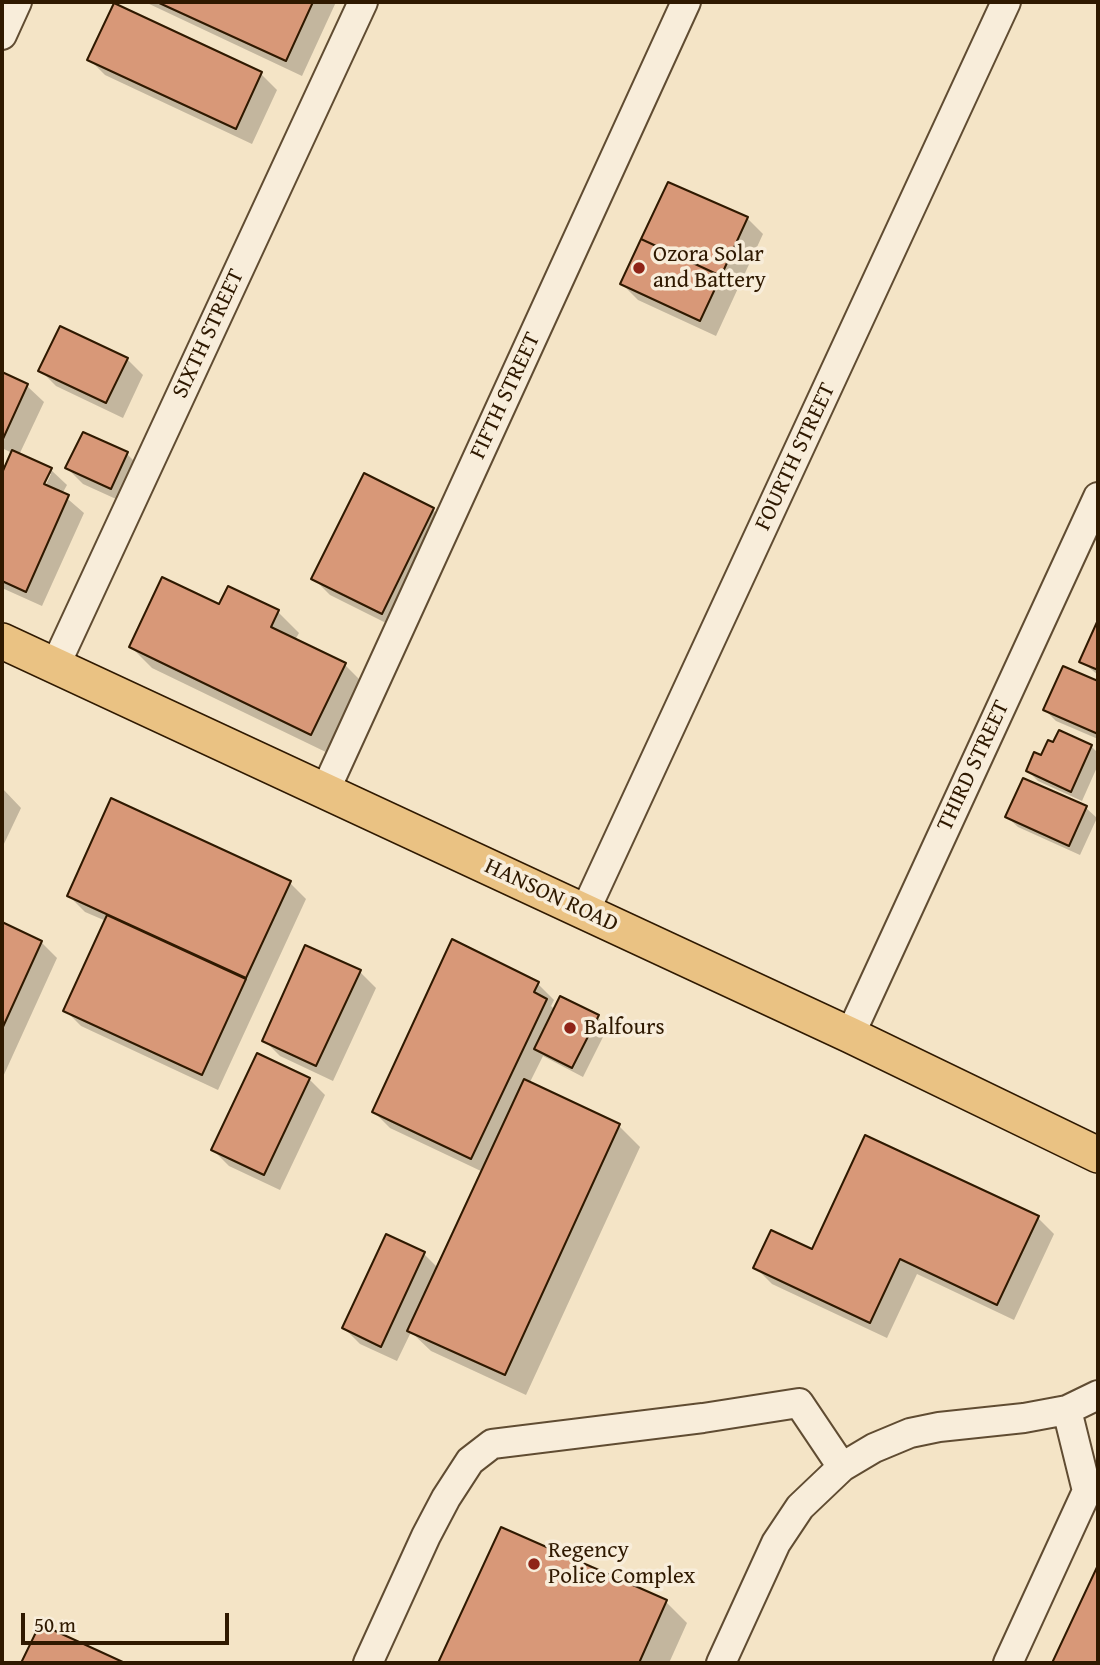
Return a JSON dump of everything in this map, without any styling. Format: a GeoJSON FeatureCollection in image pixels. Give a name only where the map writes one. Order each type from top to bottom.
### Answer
{"type":"FeatureCollection","features":[{"type":"Feature","properties":{"kind":"main road","name":"HANSON ROAD"},"geometry":{"type":"LineString","coordinates":[[2,641],[850,1035],[1098,1155]]}},
{"type":"Feature","properties":{"kind":"street"},"geometry":{"type":"LineString","coordinates":[[2,36],[17,2]]}},
{"type":"Feature","properties":{"kind":"street","name":"SIXTH STREET"},"geometry":{"type":"LineString","coordinates":[[55,666],[363,2]]}},
{"type":"Feature","properties":{"kind":"street","name":"FIFTH STREET"},"geometry":{"type":"LineString","coordinates":[[325,791],[686,2]]}},
{"type":"Feature","properties":{"kind":"street","name":"FOURTH STREET"},"geometry":{"type":"LineString","coordinates":[[585,911],[1006,2]]}},
{"type":"Feature","properties":{"kind":"street","name":"THIRD STREET"},"geometry":{"type":"LineString","coordinates":[[850,1035],[1098,497]]}},
{"type":"Feature","properties":{"kind":"street"},"geometry":{"type":"LineString","coordinates":[[721,1663],[776,1543],[800,1507],[842,1467],[874,1448],[910,1433],[1066,1410],[1098,1395]]}},
{"type":"Feature","properties":{"kind":"street"},"geometry":{"type":"LineString","coordinates":[[368,1663],[446,1498],[470,1461],[492,1444],[703,1419],[799,1403],[842,1467]]}},
{"type":"Feature","properties":{"kind":"street"},"geometry":{"type":"LineString","coordinates":[[1008,1663],[1087,1491],[1066,1410]]}},
{"type":"Feature","properties":{"kind":"building"},"geometry":{"type":"Polygon","coordinates":[[[157,2],[313,2],[286,61],[157,2]]]}},
{"type":"Feature","properties":{"kind":"building"},"geometry":{"type":"Polygon","coordinates":[[[114,3],[262,72],[236,129],[87,60],[114,3]]]}},
{"type":"Feature","properties":{"kind":"building"},"geometry":{"type":"Polygon","coordinates":[[[668,182],[748,217],[721,276],[641,239],[668,182]]]}},
{"type":"Feature","properties":{"kind":"building"},"geometry":{"type":"Polygon","coordinates":[[[641,239],[721,276],[700,321],[620,284],[641,239]]]}},
{"type":"Feature","properties":{"kind":"building"},"geometry":{"type":"Polygon","coordinates":[[[60,326],[128,358],[106,403],[38,371],[60,326]]]}},
{"type":"Feature","properties":{"kind":"building"},"geometry":{"type":"Polygon","coordinates":[[[2,372],[28,384],[2,441],[2,372]]]}},
{"type":"Feature","properties":{"kind":"building"},"geometry":{"type":"Polygon","coordinates":[[[83,432],[128,452],[111,489],[65,468],[83,432]]]}},
{"type":"Feature","properties":{"kind":"building"},"geometry":{"type":"Polygon","coordinates":[[[12,450],[52,468],[44,484],[69,495],[26,592],[2,581],[2,473],[12,450]]]}},
{"type":"Feature","properties":{"kind":"building"},"geometry":{"type":"Polygon","coordinates":[[[364,473],[434,508],[382,614],[311,579],[364,473]]]}},
{"type":"Feature","properties":{"kind":"building"},"geometry":{"type":"Polygon","coordinates":[[[162,577],[219,604],[228,586],[279,610],[271,627],[346,663],[311,735],[129,647],[162,577]]]}},
{"type":"Feature","properties":{"kind":"building"},"geometry":{"type":"Polygon","coordinates":[[[1098,623],[1098,670],[1079,662],[1098,623]]]}},
{"type":"Feature","properties":{"kind":"building"},"geometry":{"type":"Polygon","coordinates":[[[1063,666],[1098,681],[1098,734],[1043,710],[1063,666]]]}},
{"type":"Feature","properties":{"kind":"building"},"geometry":{"type":"Polygon","coordinates":[[[1059,730],[1092,745],[1071,792],[1026,771],[1034,752],[1041,755],[1048,740],[1053,742],[1059,730]]]}},
{"type":"Feature","properties":{"kind":"building"},"geometry":{"type":"Polygon","coordinates":[[[1023,778],[1087,806],[1069,846],[1005,817],[1023,778]]]}},
{"type":"Feature","properties":{"kind":"building"},"geometry":{"type":"Polygon","coordinates":[[[111,798],[291,881],[246,978],[67,896],[111,798]]]}},
{"type":"Feature","properties":{"kind":"building"},"geometry":{"type":"Polygon","coordinates":[[[107,915],[246,979],[202,1075],[63,1011],[107,915]]]}},
{"type":"Feature","properties":{"kind":"building"},"geometry":{"type":"Polygon","coordinates":[[[2,922],[42,941],[2,1029],[2,922]]]}},
{"type":"Feature","properties":{"kind":"building"},"geometry":{"type":"Polygon","coordinates":[[[452,939],[539,982],[534,992],[547,999],[471,1159],[372,1112],[452,939]]]}},
{"type":"Feature","properties":{"kind":"building"},"geometry":{"type":"Polygon","coordinates":[[[305,945],[361,970],[316,1066],[262,1041],[305,945]]]}},
{"type":"Feature","properties":{"kind":"building"},"geometry":{"type":"Polygon","coordinates":[[[560,996],[599,1015],[572,1068],[534,1049],[560,996]]]}},
{"type":"Feature","properties":{"kind":"building"},"geometry":{"type":"Polygon","coordinates":[[[257,1053],[310,1078],[264,1175],[211,1150],[257,1053]]]}},
{"type":"Feature","properties":{"kind":"building"},"geometry":{"type":"Polygon","coordinates":[[[524,1079],[620,1124],[505,1375],[407,1331],[524,1079]]]}},
{"type":"Feature","properties":{"kind":"building"},"geometry":{"type":"Polygon","coordinates":[[[865,1135],[1039,1216],[997,1305],[900,1259],[870,1323],[753,1268],[771,1230],[812,1249],[865,1135]]]}},
{"type":"Feature","properties":{"kind":"building"},"geometry":{"type":"Polygon","coordinates":[[[386,1234],[425,1252],[381,1347],[342,1328],[386,1234]]]}},
{"type":"Feature","properties":{"kind":"building","name":"Regency Police Complex"},"geometry":{"type":"Polygon","coordinates":[[[501,1527],[667,1600],[639,1663],[438,1663],[501,1527]]]}},
{"type":"Feature","properties":{"kind":"building"},"geometry":{"type":"Polygon","coordinates":[[[1098,1565],[1098,1663],[1052,1663],[1098,1565]]]}},
{"type":"Feature","properties":{"kind":"building"},"geometry":{"type":"Polygon","coordinates":[[[40,1624],[125,1663],[21,1663],[40,1624]]]}},
{"type":"Feature","properties":{"kind":"place","name":"Ozora Solar and Battery"},"geometry":{"type":"Point","coordinates":[639,268]}},
{"type":"Feature","properties":{"kind":"place","name":"Balfours"},"geometry":{"type":"Point","coordinates":[570,1028]}},
{"type":"Feature","properties":{"kind":"place","name":"Regency Police Complex"},"geometry":{"type":"Point","coordinates":[534,1564]}}]}
